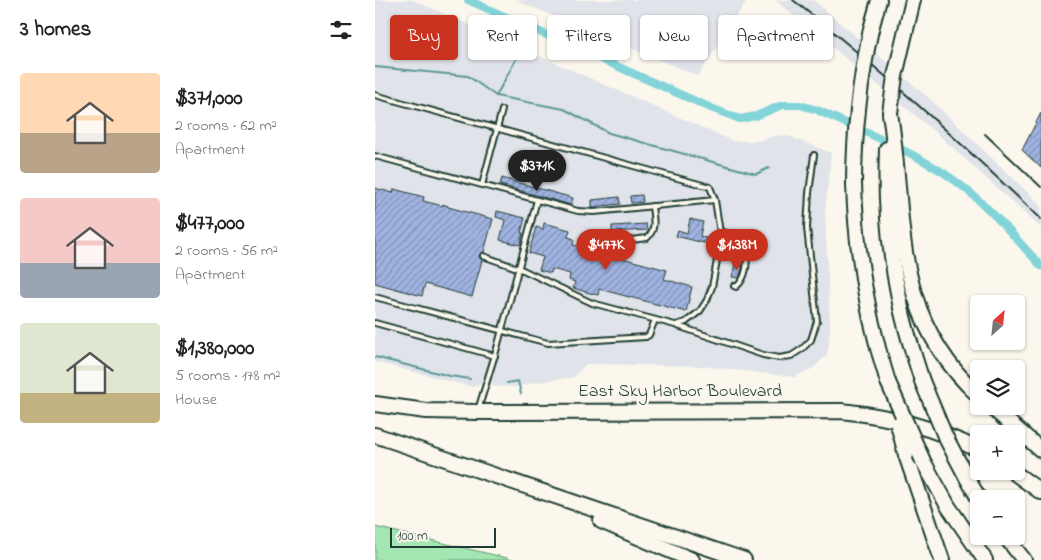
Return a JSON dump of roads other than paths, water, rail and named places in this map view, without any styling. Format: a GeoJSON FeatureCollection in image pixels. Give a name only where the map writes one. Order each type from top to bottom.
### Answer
{"type":"FeatureCollection","features":[{"type":"Feature","properties":{"kind":"highway"},"geometry":{"type":"LineString","coordinates":[[879,0],[863,68],[858,106],[854,184],[857,236],[872,327],[906,455],[942,560]]}},
{"type":"Feature","properties":{"kind":"highway"},"geometry":{"type":"LineString","coordinates":[[913,0],[899,53],[890,113],[892,186],[889,234],[897,290],[909,340],[922,380],[939,424],[974,490]]}},
{"type":"Feature","properties":{"kind":"highway"},"geometry":{"type":"LineString","coordinates":[[892,186],[907,267],[919,310],[944,356],[970,387]]}},
{"type":"Feature","properties":{"kind":"highway"},"geometry":{"type":"LineString","coordinates":[[888,382],[923,461],[957,520],[985,560]]}},
{"type":"Feature","properties":{"kind":"highway"},"geometry":{"type":"LineString","coordinates":[[375,398],[473,412]]}},
{"type":"Feature","properties":{"kind":"highway","name":"East Sky Harbor Boulevard"},"geometry":{"type":"LineString","coordinates":[[375,404],[426,410],[473,412],[841,412],[906,421],[970,446]]}},
{"type":"Feature","properties":{"kind":"highway"},"geometry":{"type":"LineString","coordinates":[[1000,415],[1041,450]]}},
{"type":"Feature","properties":{"kind":"highway"},"geometry":{"type":"LineString","coordinates":[[375,436],[415,454],[583,513],[692,560]]}},
{"type":"Feature","properties":{"kind":"highway"},"geometry":{"type":"LineString","coordinates":[[375,436],[744,560]]}},
{"type":"Feature","properties":{"kind":"highway"},"geometry":{"type":"LineString","coordinates":[[1025,473],[1041,483]]}},
{"type":"Feature","properties":{"kind":"highway"},"geometry":{"type":"LineString","coordinates":[[1024,480],[1041,492]]}},
{"type":"Feature","properties":{"kind":"highway"},"geometry":{"type":"LineString","coordinates":[[1012,545],[1024,560]]}},
{"type":"Feature","properties":{"kind":"lane"},"geometry":{"type":"LineString","coordinates":[[375,95],[707,185],[713,190],[721,232],[720,247],[707,300],[695,315],[686,322],[675,325]]}},
{"type":"Feature","properties":{"kind":"lane"},"geometry":{"type":"LineString","coordinates":[[482,185],[501,110]]}},
{"type":"Feature","properties":{"kind":"lane"},"geometry":{"type":"LineString","coordinates":[[483,256],[519,269],[592,303],[675,325],[772,358],[791,356],[807,345],[814,334],[817,321],[807,228],[814,155]]}},
{"type":"Feature","properties":{"kind":"lane"},"geometry":{"type":"LineString","coordinates":[[375,156],[569,210],[586,212],[715,200]]}},
{"type":"Feature","properties":{"kind":"lane"},"geometry":{"type":"LineString","coordinates":[[473,412],[495,356],[537,200]]}},
{"type":"Feature","properties":{"kind":"lane"},"geometry":{"type":"LineString","coordinates":[[601,244],[643,240],[649,236],[654,226],[652,206]]}},
{"type":"Feature","properties":{"kind":"lane"},"geometry":{"type":"LineString","coordinates":[[721,232],[734,236],[747,250],[743,281],[736,287],[734,286]]}},
{"type":"Feature","properties":{"kind":"lane"},"geometry":{"type":"LineString","coordinates":[[375,297],[548,343],[602,341],[647,336],[655,320]]}},
{"type":"Feature","properties":{"kind":"lane"},"geometry":{"type":"LineString","coordinates":[[375,323],[495,356]]}},
{"type":"Feature","properties":{"kind":"waterway"},"geometry":{"type":"LineString","coordinates":[[468,0],[711,108],[740,119],[756,116],[782,105],[800,105],[817,110],[882,140],[914,155],[944,173],[971,193],[1041,266]]}},
{"type":"Feature","properties":{"kind":"waterway"},"geometry":{"type":"LineString","coordinates":[[496,96],[516,60]]}},
{"type":"Feature","properties":{"kind":"waterway"},"geometry":{"type":"LineString","coordinates":[[375,67],[468,76],[496,96],[564,109],[609,133],[756,174],[769,168]]}},
{"type":"Feature","properties":{"kind":"waterway"},"geometry":{"type":"LineString","coordinates":[[375,357],[450,376],[470,379]]}},
{"type":"Feature","properties":{"kind":"waterway"},"geometry":{"type":"LineString","coordinates":[[507,383],[518,381],[521,394]]}},
{"type":"Feature","properties":{"kind":"railway"},"geometry":{"type":"LineString","coordinates":[[793,0],[920,106],[1041,219]]}},
{"type":"Feature","properties":{"kind":"railway"},"geometry":{"type":"LineString","coordinates":[[985,134],[1041,187]]}}]}
